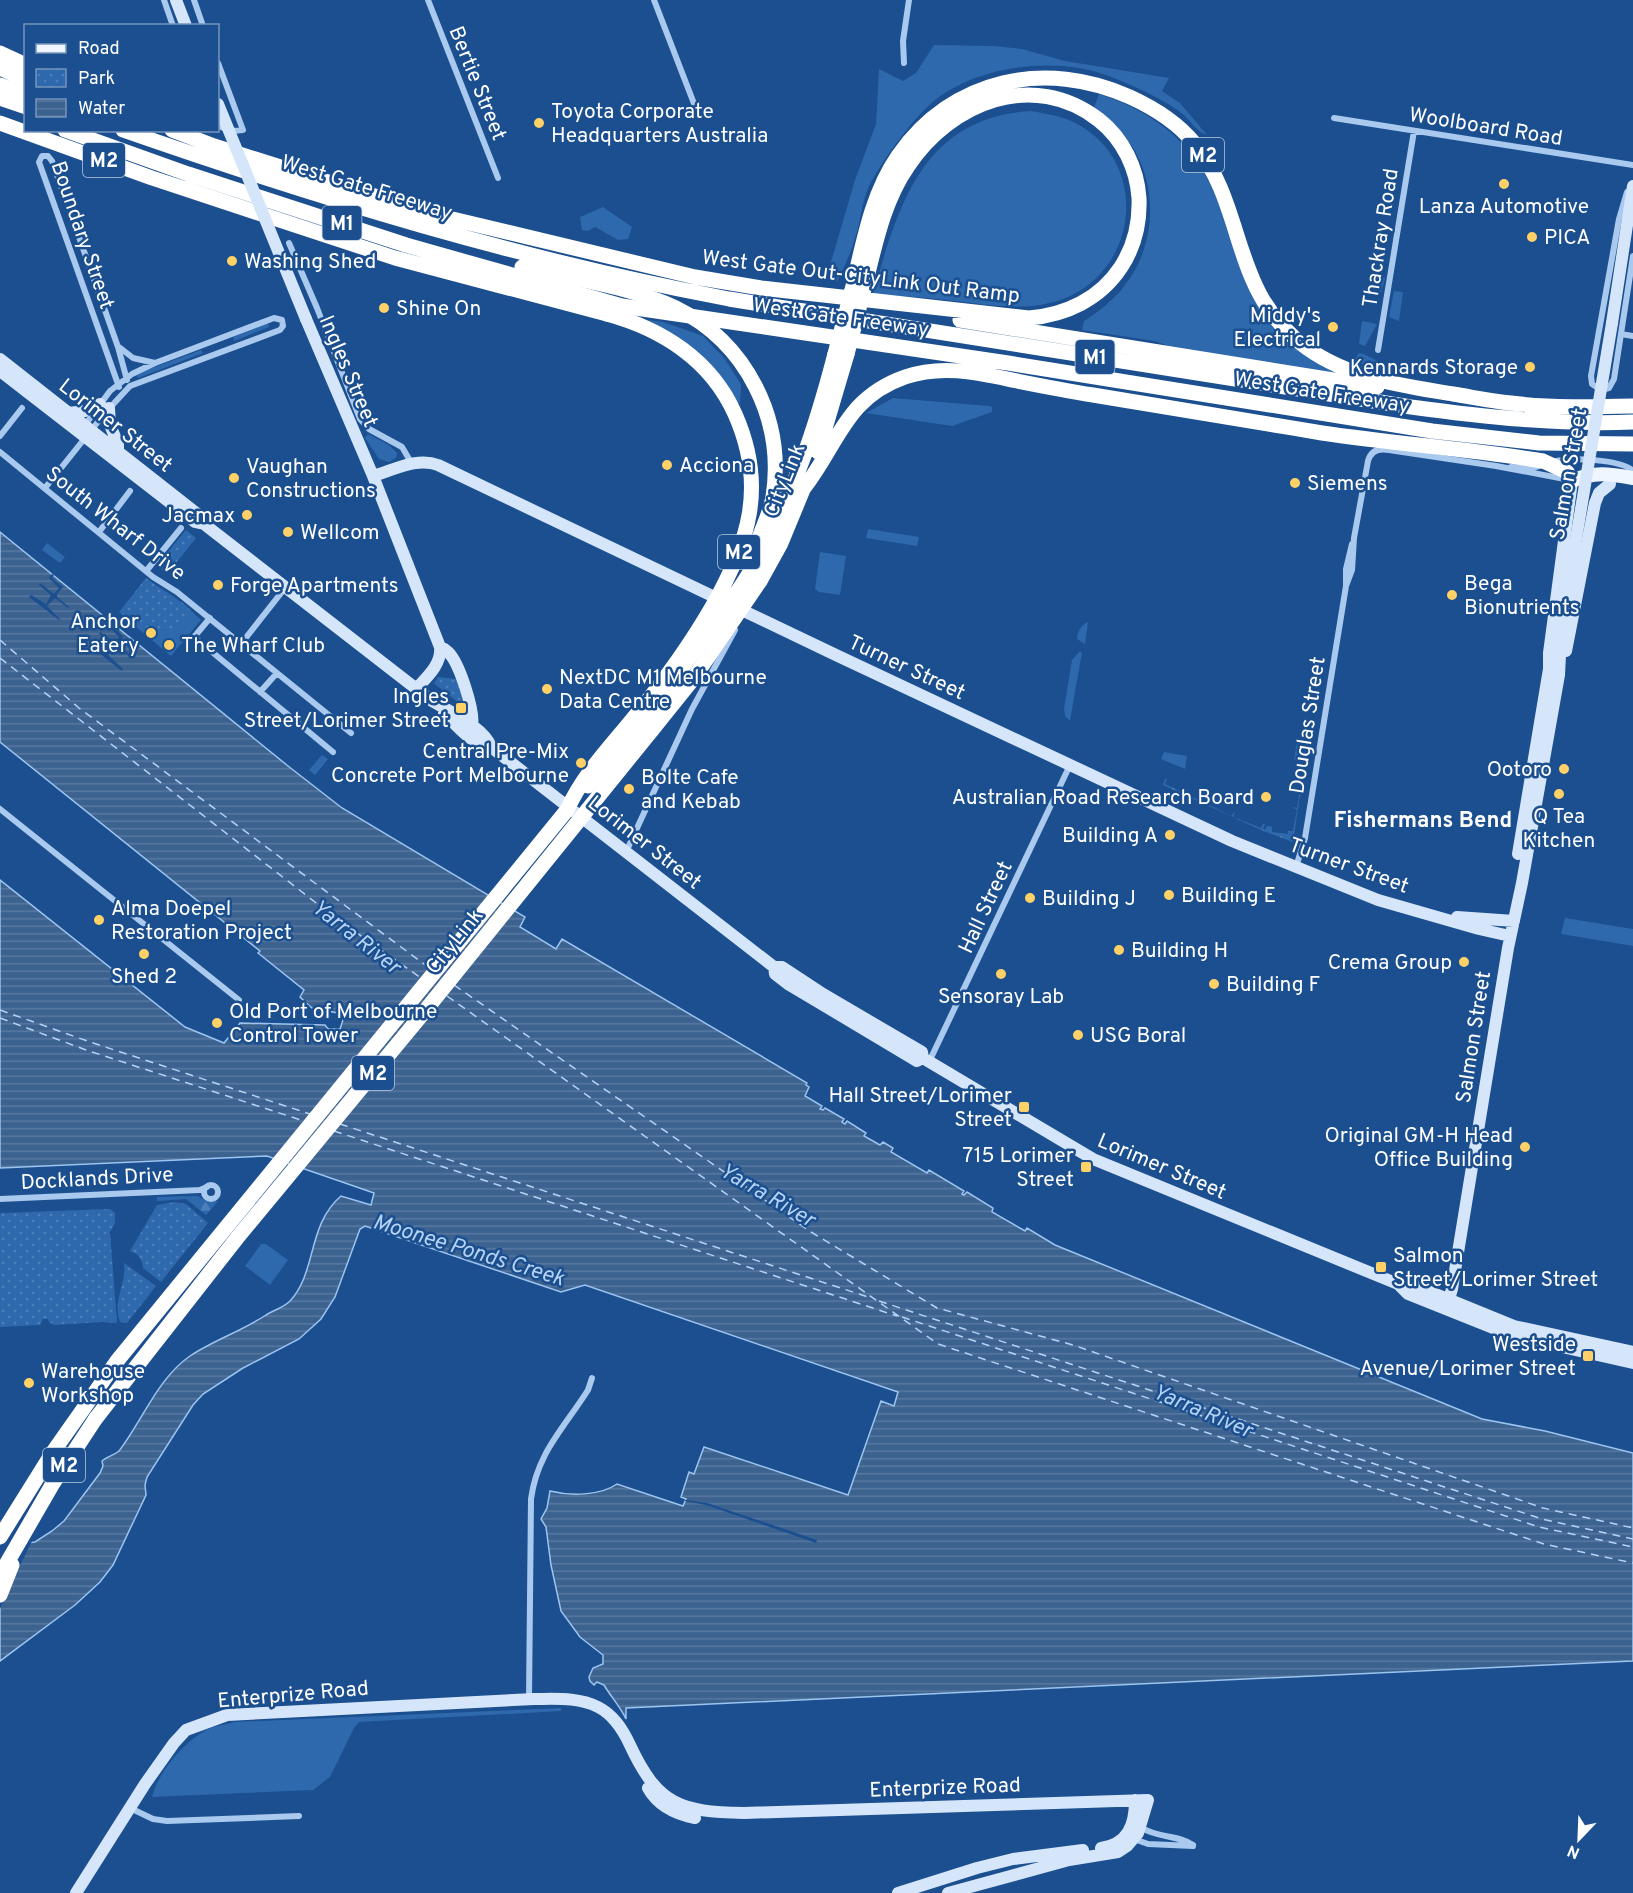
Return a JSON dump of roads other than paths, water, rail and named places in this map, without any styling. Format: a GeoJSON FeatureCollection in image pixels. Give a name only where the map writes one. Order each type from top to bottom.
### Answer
{"type":"FeatureCollection","features":[{"type":"Feature","properties":{"kind":"highway"},"geometry":{"type":"LineString","coordinates":[[0,53],[24,64]]}},
{"type":"Feature","properties":{"kind":"highway"},"geometry":{"type":"LineString","coordinates":[[0,59],[24,70]]}},
{"type":"Feature","properties":{"kind":"highway"},"geometry":{"type":"LineString","coordinates":[[0,68],[24,79]]}},
{"type":"Feature","properties":{"kind":"highway","name":"M2"},"geometry":{"type":"LineString","coordinates":[[872,234],[876,200],[888,172],[899,155],[926,124],[942,112],[972,93],[1002,81],[1032,77],[1081,81],[1118,92],[1142,103],[1179,127],[1193,142],[1220,183],[1230,209],[1243,258],[1256,288],[1276,320],[1305,347],[1340,367],[1374,378],[1429,390],[1511,403]]}},
{"type":"Feature","properties":{"kind":"highway"},"geometry":{"type":"LineString","coordinates":[[0,84],[24,94]]}},
{"type":"Feature","properties":{"kind":"highway","name":"West Gate Out-CityLink Out Ramp"},"geometry":{"type":"LineString","coordinates":[[177,132],[214,146],[373,196],[474,225],[695,277],[1020,318],[1060,313],[1093,297],[1112,279],[1126,259],[1138,223],[1138,185],[1126,152],[1115,135],[1091,115],[1069,102],[1052,97],[1018,94],[1003,97],[968,111],[940,129],[916,153],[898,182],[872,234]]}},
{"type":"Feature","properties":{"kind":"highway"},"geometry":{"type":"LineString","coordinates":[[0,98],[24,106]]}},
{"type":"Feature","properties":{"kind":"highway"},"geometry":{"type":"LineString","coordinates":[[0,107],[24,115]]}},
{"type":"Feature","properties":{"kind":"highway"},"geometry":{"type":"LineString","coordinates":[[0,117],[24,125]]}},
{"type":"Feature","properties":{"kind":"highway","name":"M2"},"geometry":{"type":"LineString","coordinates":[[0,123],[24,132]]}},
{"type":"Feature","properties":{"kind":"highway","name":"M2"},"geometry":{"type":"LineString","coordinates":[[25,132],[152,178],[395,258],[607,314],[644,326],[675,342],[697,360],[722,390],[747,446],[751,474],[751,505],[742,548],[726,582],[702,623],[651,696],[578,787],[567,810]]}},
{"type":"Feature","properties":{"kind":"highway"},"geometry":{"type":"LineString","coordinates":[[44,132],[203,188],[398,252],[527,286],[622,306]]}},
{"type":"Feature","properties":{"kind":"highway","name":"West Gate Freeway"},"geometry":{"type":"LineString","coordinates":[[71,132],[188,174],[406,245],[622,306],[651,312],[858,340],[1432,431],[1539,443],[1633,445]]}},
{"type":"Feature","properties":{"kind":"highway","name":"M2"},"geometry":{"type":"LineString","coordinates":[[97,132],[205,171],[401,234],[665,303],[708,328],[742,364],[758,390],[770,419],[776,453],[772,500],[767,522],[757,545],[755,562]]}},
{"type":"Feature","properties":{"kind":"highway","name":"West Gate Freeway"},"geometry":{"type":"LineString","coordinates":[[129,132],[236,170],[459,237],[668,288],[1411,407],[1565,423],[1633,422]]}},
{"type":"Feature","properties":{"kind":"highway"},"geometry":{"type":"LineString","coordinates":[[153,132],[248,166],[293,186]]}},
{"type":"Feature","properties":{"kind":"highway","name":"CityLink"},"geometry":{"type":"LineString","coordinates":[[0,1575],[73,1450],[96,1418],[173,1318],[705,663],[765,572],[788,527],[812,464],[818,415],[841,354],[872,234]]}},
{"type":"Feature","properties":{"kind":"highway","name":"M1"},"geometry":{"type":"LineString","coordinates":[[817,294],[999,327],[1461,399],[1582,406],[1632,406]]}},
{"type":"Feature","properties":{"kind":"highway","name":"M2"},"geometry":{"type":"LineString","coordinates":[[812,464],[861,403],[881,388],[903,377],[933,370],[970,372],[1059,389],[1362,438],[1512,455],[1550,463],[1567,472],[1572,481]]}},
{"type":"Feature","properties":{"kind":"highway","name":"M2"},"geometry":{"type":"LineString","coordinates":[[1218,415],[1352,432],[1490,445],[1539,443]]}},
{"type":"Feature","properties":{"kind":"highway","name":"CityLink"},"geometry":{"type":"LineString","coordinates":[[1,1534],[53,1452],[131,1343],[666,690],[721,616],[755,562],[783,508],[812,464]]}},
{"type":"Feature","properties":{"kind":"highway"},"geometry":{"type":"LineString","coordinates":[[0,1595],[35,1513]]}},
{"type":"Feature","properties":{"kind":"main road"},"geometry":{"type":"LineString","coordinates":[[1572,481],[1584,475],[1597,473],[1633,478]]}},
{"type":"Feature","properties":{"kind":"main road"},"geometry":{"type":"LineString","coordinates":[[1572,481],[1633,486]]}},
{"type":"Feature","properties":{"kind":"street"},"geometry":{"type":"LineString","coordinates":[[164,0],[172,24]]}},
{"type":"Feature","properties":{"kind":"street"},"geometry":{"type":"LineString","coordinates":[[176,0],[185,24]]}},
{"type":"Feature","properties":{"kind":"street"},"geometry":{"type":"LineString","coordinates":[[194,0],[202,24]]}},
{"type":"Feature","properties":{"kind":"street","name":"Bertie Street"},"geometry":{"type":"LineString","coordinates":[[428,0],[498,178]]}},
{"type":"Feature","properties":{"kind":"street"},"geometry":{"type":"LineString","coordinates":[[654,0],[698,114]]}},
{"type":"Feature","properties":{"kind":"street"},"geometry":{"type":"LineString","coordinates":[[904,63],[903,35],[909,0]]}},
{"type":"Feature","properties":{"kind":"street"},"geometry":{"type":"LineString","coordinates":[[219,66],[243,130],[232,131],[219,126]]}},
{"type":"Feature","properties":{"kind":"street","name":"Ingles Street"},"geometry":{"type":"LineString","coordinates":[[219,106],[373,476],[440,646],[449,652],[469,696],[474,717],[472,726]]}},
{"type":"Feature","properties":{"kind":"street","name":"Woolboard Road"},"geometry":{"type":"LineString","coordinates":[[1334,118],[1633,165]]}},
{"type":"Feature","properties":{"kind":"street","name":"Thackray Road"},"geometry":{"type":"LineString","coordinates":[[1378,350],[1414,131]]}},
{"type":"Feature","properties":{"kind":"street","name":"Boundary Street"},"geometry":{"type":"LineString","coordinates":[[123,392],[117,384],[39,162],[42,156],[48,156],[52,161],[118,347],[126,378],[131,386]]}},
{"type":"Feature","properties":{"kind":"street","name":"Salmon Street"},"geometry":{"type":"LineString","coordinates":[[1447,1304],[1529,811],[1561,635],[1633,184]]}},
{"type":"Feature","properties":{"kind":"street","name":"Salmon Street"},"geometry":{"type":"LineString","coordinates":[[1633,184],[1628,190],[1619,219],[1595,354],[1591,381],[1598,389],[1606,389],[1613,383],[1633,256]]}},
{"type":"Feature","properties":{"kind":"street","name":"Ingles Street"},"geometry":{"type":"LineString","coordinates":[[289,243],[317,308],[358,417],[369,429],[402,447],[412,464]]}},
{"type":"Feature","properties":{"kind":"street"},"geometry":{"type":"LineString","coordinates":[[45,488],[105,406],[117,384],[155,363],[219,338],[274,318],[280,318],[283,323],[283,328],[280,330],[131,386],[105,406],[69,413]]}},
{"type":"Feature","properties":{"kind":"street"},"geometry":{"type":"LineString","coordinates":[[1621,334],[1633,336]]}},
{"type":"Feature","properties":{"kind":"street"},"geometry":{"type":"LineString","coordinates":[[219,338],[223,350]]}},
{"type":"Feature","properties":{"kind":"street"},"geometry":{"type":"LineString","coordinates":[[118,347],[133,358],[155,363]]}},
{"type":"Feature","properties":{"kind":"street","name":"Lorimer Street"},"geometry":{"type":"LineString","coordinates":[[0,359],[69,413],[85,434],[118,451],[200,516],[204,524],[285,588],[432,701],[489,739],[491,747]]}},
{"type":"Feature","properties":{"kind":"street","name":"Lorimer Street"},"geometry":{"type":"LineString","coordinates":[[0,371],[85,434],[195,522],[204,524]]}},
{"type":"Feature","properties":{"kind":"street"},"geometry":{"type":"LineString","coordinates":[[105,406],[118,444],[118,451]]}},
{"type":"Feature","properties":{"kind":"street"},"geometry":{"type":"LineString","coordinates":[[0,436],[22,408]]}},
{"type":"Feature","properties":{"kind":"street","name":"Douglas Street"},"geometry":{"type":"LineString","coordinates":[[1296,868],[1305,838],[1346,586],[1346,568],[1371,454],[1380,449],[1496,466]]}},
{"type":"Feature","properties":{"kind":"street","name":"South Wharf Drive"},"geometry":{"type":"LineString","coordinates":[[0,452],[153,577],[177,592],[351,733]]}},
{"type":"Feature","properties":{"kind":"street"},"geometry":{"type":"LineString","coordinates":[[1496,466],[1533,468],[1564,460],[1620,463],[1633,471]]}},
{"type":"Feature","properties":{"kind":"street","name":"Turner Street"},"geometry":{"type":"LineString","coordinates":[[373,476],[412,464],[427,462],[438,465],[1232,841],[1378,900],[1509,940]]}},
{"type":"Feature","properties":{"kind":"street"},"geometry":{"type":"LineString","coordinates":[[1496,466],[1572,481]]}},
{"type":"Feature","properties":{"kind":"street","name":"Salmon Street"},"geometry":{"type":"LineString","coordinates":[[1554,672],[1549,653],[1572,481]]}},
{"type":"Feature","properties":{"kind":"street","name":"Salmon Street"},"geometry":{"type":"LineString","coordinates":[[1554,672],[1566,654],[1593,511],[1599,494],[1610,484]]}},
{"type":"Feature","properties":{"kind":"street"},"geometry":{"type":"LineString","coordinates":[[99,532],[130,491]]}},
{"type":"Feature","properties":{"kind":"street"},"geometry":{"type":"LineString","coordinates":[[1568,509],[1579,504],[1593,511]]}},
{"type":"Feature","properties":{"kind":"street"},"geometry":{"type":"LineString","coordinates":[[147,570],[181,528]]}},
{"type":"Feature","properties":{"kind":"street"},"geometry":{"type":"LineString","coordinates":[[241,644],[285,588]]}},
{"type":"Feature","properties":{"kind":"street"},"geometry":{"type":"LineString","coordinates":[[626,852],[692,709],[744,610]]}},
{"type":"Feature","properties":{"kind":"street"},"geometry":{"type":"LineString","coordinates":[[210,618],[194,637],[333,752]]}},
{"type":"Feature","properties":{"kind":"street"},"geometry":{"type":"LineString","coordinates":[[416,689],[436,665],[440,655],[440,646]]}},
{"type":"Feature","properties":{"kind":"street"},"geometry":{"type":"LineString","coordinates":[[260,692],[277,673]]}},
{"type":"Feature","properties":{"kind":"street","name":"Lorimer Street"},"geometry":{"type":"LineString","coordinates":[[432,701],[474,741],[482,747],[491,747],[774,967],[775,974],[811,999],[917,1061],[926,1060],[1096,1161],[1398,1284],[1411,1284],[1516,1337],[1633,1363]]}},
{"type":"Feature","properties":{"kind":"street","name":"Hall Street"},"geometry":{"type":"LineString","coordinates":[[926,1060],[1071,765]]}},
{"type":"Feature","properties":{"kind":"street"},"geometry":{"type":"LineString","coordinates":[[0,809],[239,1000]]}},
{"type":"Feature","properties":{"kind":"street","name":"Turner Street"},"geometry":{"type":"LineString","coordinates":[[1430,914],[1512,921]]}},
{"type":"Feature","properties":{"kind":"street"},"geometry":{"type":"LineString","coordinates":[[207,1187],[215,1187],[218,1193],[214,1198],[206,1197],[204,1191],[207,1187]]}},
{"type":"Feature","properties":{"kind":"street","name":"Docklands Drive"},"geometry":{"type":"LineString","coordinates":[[0,1199],[196,1190],[207,1187]]}},
{"type":"Feature","properties":{"kind":"street","name":"Docklands Drive"},"geometry":{"type":"LineString","coordinates":[[196,1190],[206,1197]]}},
{"type":"Feature","properties":{"kind":"street","name":"Lorimer Street"},"geometry":{"type":"LineString","coordinates":[[1447,1304],[1514,1326],[1633,1352]]}},
{"type":"Feature","properties":{"kind":"street"},"geometry":{"type":"LineString","coordinates":[[529,1699],[533,1479],[543,1456],[583,1397],[592,1378]]}},
{"type":"Feature","properties":{"kind":"street","name":"Enterprize Road"},"geometry":{"type":"LineString","coordinates":[[79,1890],[169,1749],[186,1730],[227,1715],[529,1699],[585,1701],[600,1707],[614,1718],[626,1737],[640,1768],[662,1793],[676,1804],[692,1810],[744,1813],[1148,1800],[1137,1833]]}},
{"type":"Feature","properties":{"kind":"street"},"geometry":{"type":"LineString","coordinates":[[898,1893],[976,1868],[1013,1859],[1114,1844],[1127,1835],[1132,1828],[1135,1800]]}},
{"type":"Feature","properties":{"kind":"street"},"geometry":{"type":"LineString","coordinates":[[130,1808],[153,1818],[167,1821],[299,1816]]}},
{"type":"Feature","properties":{"kind":"street"},"geometry":{"type":"LineString","coordinates":[[1137,1833],[1179,1838],[1194,1846],[1148,1845],[1137,1833]]}},
{"type":"Feature","properties":{"kind":"street"},"geometry":{"type":"LineString","coordinates":[[948,1893],[1069,1860],[1118,1852],[1137,1833]]}},
{"type":"Feature","properties":{"kind":"street"},"geometry":{"type":"LineString","coordinates":[[927,1884],[997,1869],[1008,1871],[1011,1876]]}},
{"type":"Feature","properties":{"kind":"water"},"geometry":{"type":"Polygon","coordinates":[[[0,532],[342,808],[525,917],[520,927],[556,949],[562,939],[807,1083],[809,1087],[805,1096],[822,1106],[820,1109],[825,1108],[844,1119],[842,1122],[845,1124],[847,1121],[866,1133],[864,1136],[880,1145],[883,1142],[893,1148],[891,1152],[927,1173],[929,1170],[964,1191],[962,1194],[967,1192],[993,1208],[992,1212],[1025,1231],[1027,1228],[1055,1245],[1482,1419],[1545,1431],[1633,1453],[1633,1661],[626,1708],[626,1719],[604,1685],[597,1682],[594,1685],[590,1681],[589,1677],[593,1668],[603,1664],[603,1655],[580,1637],[561,1611],[546,1527],[541,1519],[547,1508],[550,1491],[585,1494],[602,1491],[617,1484],[683,1506],[686,1499],[681,1497],[689,1472],[694,1474],[704,1447],[848,1495],[881,1401],[894,1406],[898,1392],[585,1285],[561,1292],[365,1226],[360,1229],[335,1297],[321,1319],[299,1339],[243,1368],[203,1394],[193,1405],[147,1477],[146,1495],[113,1565],[100,1582],[75,1605],[0,1661],[0,1546],[35,1542],[64,1521],[100,1473],[103,1466],[102,1461],[119,1451],[160,1388],[179,1365],[199,1350],[290,1301],[305,1276],[317,1234],[330,1208],[341,1196],[371,1205],[374,1193],[267,1156],[0,1168],[0,880],[185,1027],[224,1043],[240,1023],[325,1025],[328,1029],[340,1029],[343,1020],[338,1013],[312,1008],[300,997],[304,990],[258,953],[260,951],[0,742],[0,532]]]}},
{"type":"Feature","properties":{"kind":"waterway"},"geometry":{"type":"LineString","coordinates":[[992,296],[1007,299]]}},
{"type":"Feature","properties":{"kind":"place","name":"Toyota Corporate Headquarters Australia"},"geometry":{"type":"Point","coordinates":[539,123]}},
{"type":"Feature","properties":{"kind":"place","name":"Lanza Automotive"},"geometry":{"type":"Point","coordinates":[1504,184]}},
{"type":"Feature","properties":{"kind":"place","name":"PICA"},"geometry":{"type":"Point","coordinates":[1532,237]}},
{"type":"Feature","properties":{"kind":"place","name":"Washing Shed"},"geometry":{"type":"Point","coordinates":[232,261]}},
{"type":"Feature","properties":{"kind":"place","name":"Shine On"},"geometry":{"type":"Point","coordinates":[384,308]}},
{"type":"Feature","properties":{"kind":"place","name":"Middy's Electrical"},"geometry":{"type":"Point","coordinates":[1333,327]}},
{"type":"Feature","properties":{"kind":"place","name":"Kennards Storage"},"geometry":{"type":"Point","coordinates":[1530,367]}},
{"type":"Feature","properties":{"kind":"place","name":"Acciona"},"geometry":{"type":"Point","coordinates":[667,465]}},
{"type":"Feature","properties":{"kind":"place","name":"Vaughan Constructions"},"geometry":{"type":"Point","coordinates":[234,478]}},
{"type":"Feature","properties":{"kind":"place","name":"Siemens"},"geometry":{"type":"Point","coordinates":[1295,483]}},
{"type":"Feature","properties":{"kind":"place","name":"Jacmax"},"geometry":{"type":"Point","coordinates":[247,515]}},
{"type":"Feature","properties":{"kind":"place","name":"Wellcom"},"geometry":{"type":"Point","coordinates":[288,532]}},
{"type":"Feature","properties":{"kind":"place","name":"Forge Apartments"},"geometry":{"type":"Point","coordinates":[218,585]}},
{"type":"Feature","properties":{"kind":"place","name":"Bega Bionutrients"},"geometry":{"type":"Point","coordinates":[1452,595]}},
{"type":"Feature","properties":{"kind":"place","name":"Anchor Eatery"},"geometry":{"type":"Point","coordinates":[151,633]}},
{"type":"Feature","properties":{"kind":"place","name":"The Wharf Club"},"geometry":{"type":"Point","coordinates":[169,645]}},
{"type":"Feature","properties":{"kind":"place","name":"NextDC M1 Melbourne Data Centre"},"geometry":{"type":"Point","coordinates":[547,689]}},
{"type":"Feature","properties":{"kind":"place","name":"Ingles Street/Lorimer Street"},"geometry":{"type":"Point","coordinates":[461,708]}},
{"type":"Feature","properties":{"kind":"place","name":"Central Pre-Mix Concrete Port Melbourne"},"geometry":{"type":"Point","coordinates":[581,763]}},
{"type":"Feature","properties":{"kind":"place","name":"Ootoro"},"geometry":{"type":"Point","coordinates":[1564,769]}},
{"type":"Feature","properties":{"kind":"place","name":"Bolte Cafe and Kebab"},"geometry":{"type":"Point","coordinates":[629,789]}},
{"type":"Feature","properties":{"kind":"place","name":"Q Tea Kitchen"},"geometry":{"type":"Point","coordinates":[1559,794]}},
{"type":"Feature","properties":{"kind":"place","name":"Australian Road Research Board"},"geometry":{"type":"Point","coordinates":[1266,797]}},
{"type":"Feature","properties":{"kind":"place","name":"Building A"},"geometry":{"type":"Point","coordinates":[1170,835]}},
{"type":"Feature","properties":{"kind":"place","name":"Building E"},"geometry":{"type":"Point","coordinates":[1169,895]}},
{"type":"Feature","properties":{"kind":"place","name":"Building J"},"geometry":{"type":"Point","coordinates":[1030,898]}},
{"type":"Feature","properties":{"kind":"place","name":"Alma Doepel Restoration Project"},"geometry":{"type":"Point","coordinates":[99,920]}},
{"type":"Feature","properties":{"kind":"place","name":"Building H"},"geometry":{"type":"Point","coordinates":[1119,950]}},
{"type":"Feature","properties":{"kind":"place","name":"Shed 2"},"geometry":{"type":"Point","coordinates":[144,954]}},
{"type":"Feature","properties":{"kind":"place","name":"Crema Group"},"geometry":{"type":"Point","coordinates":[1464,962]}},
{"type":"Feature","properties":{"kind":"place","name":"Sensoray Lab"},"geometry":{"type":"Point","coordinates":[1001,974]}},
{"type":"Feature","properties":{"kind":"place","name":"Building F"},"geometry":{"type":"Point","coordinates":[1214,984]}},
{"type":"Feature","properties":{"kind":"place","name":"Old Port of Melbourne Control Tower"},"geometry":{"type":"Point","coordinates":[217,1023]}},
{"type":"Feature","properties":{"kind":"place","name":"USG Boral"},"geometry":{"type":"Point","coordinates":[1078,1035]}},
{"type":"Feature","properties":{"kind":"place","name":"Hall Street/Lorimer Street"},"geometry":{"type":"Point","coordinates":[1024,1107]}},
{"type":"Feature","properties":{"kind":"place","name":"Original GM-H Head Office Building"},"geometry":{"type":"Point","coordinates":[1525,1147]}},
{"type":"Feature","properties":{"kind":"place","name":"715 Lorimer Street"},"geometry":{"type":"Point","coordinates":[1086,1167]}},
{"type":"Feature","properties":{"kind":"place","name":"Salmon Street/Lorimer Street"},"geometry":{"type":"Point","coordinates":[1381,1267]}},
{"type":"Feature","properties":{"kind":"place","name":"Westside Avenue/Lorimer Street"},"geometry":{"type":"Point","coordinates":[1588,1356]}},
{"type":"Feature","properties":{"kind":"place","name":"Warehouse Workshop"},"geometry":{"type":"Point","coordinates":[29,1383]}},
{"type":"Feature","properties":{"kind":"district","name":"Fishermans Bend"},"geometry":{"type":"Point","coordinates":[1423,819]}},
{"type":"Feature","properties":{"kind":"water label","name":"Yarra River"},"geometry":{"type":"Point","coordinates":[357,936]}},
{"type":"Feature","properties":{"kind":"water label","name":"Yarra River"},"geometry":{"type":"Point","coordinates":[768,1194]}},
{"type":"Feature","properties":{"kind":"water label","name":"Moonee Ponds Creek"},"geometry":{"type":"Point","coordinates":[469,1249]}},
{"type":"Feature","properties":{"kind":"water label","name":"Yarra River"},"geometry":{"type":"Point","coordinates":[1203,1410]}}]}
